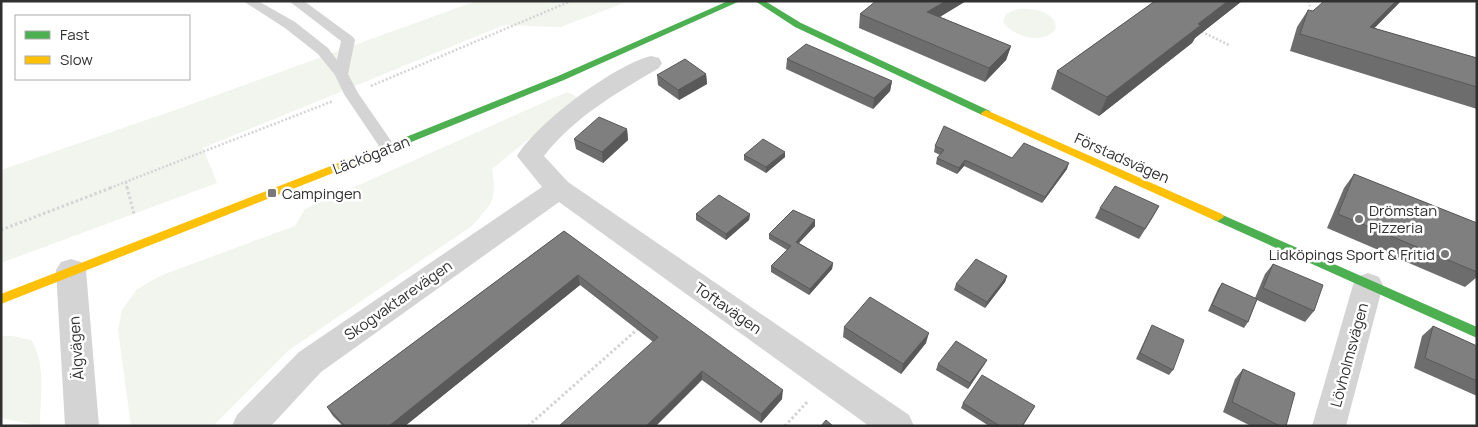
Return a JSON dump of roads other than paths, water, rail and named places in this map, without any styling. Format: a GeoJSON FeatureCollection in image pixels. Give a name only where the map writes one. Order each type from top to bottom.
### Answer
{"type":"FeatureCollection","features":[{"type":"Feature","properties":{"kind":"main road","name":"Läckögatan"},"geometry":{"type":"LineString","coordinates":[[1,299],[71,270],[388,148],[561,78],[736,1]]}},
{"type":"Feature","properties":{"kind":"main road","name":"Förstadsvägen"},"geometry":{"type":"LineString","coordinates":[[759,1],[798,25],[957,100],[1477,333]]}},
{"type":"Feature","properties":{"kind":"street"},"geometry":{"type":"LineString","coordinates":[[559,190],[530,156],[542,139],[616,82],[651,62]]}},
{"type":"Feature","properties":{"kind":"street","name":"Skogvaktarevägen"},"geometry":{"type":"LineString","coordinates":[[249,426],[310,362],[559,190]]}},
{"type":"Feature","properties":{"kind":"street","name":"Toftavägen"},"geometry":{"type":"LineString","coordinates":[[559,190],[897,426]]}},
{"type":"Feature","properties":{"kind":"street","name":"Älgvägen"},"geometry":{"type":"LineString","coordinates":[[71,270],[82,426]]}},
{"type":"Feature","properties":{"kind":"street","name":"Lövholmsvägen"},"geometry":{"type":"LineString","coordinates":[[1329,426],[1368,285]]}},
{"type":"Feature","properties":{"kind":"lane"},"geometry":{"type":"LineString","coordinates":[[249,1],[290,25],[323,51],[341,74],[351,94],[388,148]]}},
{"type":"Feature","properties":{"kind":"lane"},"geometry":{"type":"LineString","coordinates":[[295,1],[314,12],[348,40],[341,74]]}},
{"type":"Feature","properties":{"kind":"place","name":"Campingen"},"geometry":{"type":"Point","coordinates":[272,193]}},
{"type":"Feature","properties":{"kind":"place","name":"Drömstan Pizzeria"},"geometry":{"type":"Point","coordinates":[1359,219]}},
{"type":"Feature","properties":{"kind":"place","name":"Lidköpings Sport & Fritid"},"geometry":{"type":"Point","coordinates":[1445,254]}}]}
